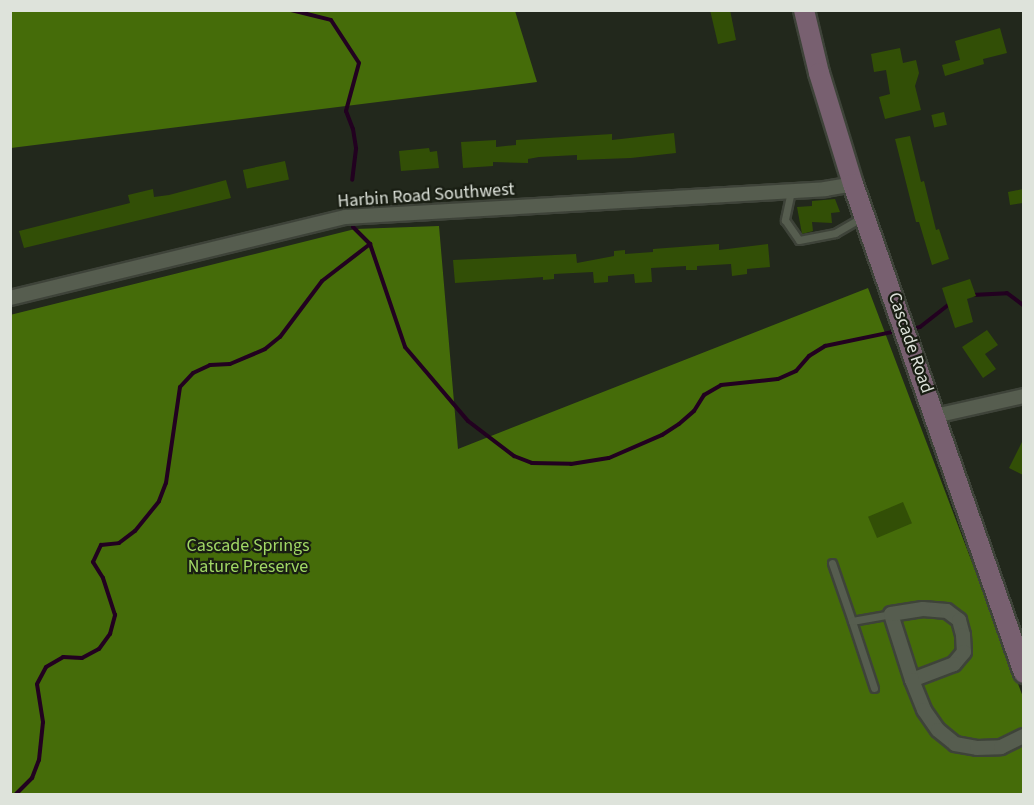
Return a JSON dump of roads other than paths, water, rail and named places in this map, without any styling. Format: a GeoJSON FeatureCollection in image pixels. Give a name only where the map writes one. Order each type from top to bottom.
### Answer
{"type":"FeatureCollection","features":[{"type":"Feature","properties":{"kind":"main road","name":"Cascade Road"},"geometry":{"type":"LineString","coordinates":[[804,10],[819,73],[853,184],[1023,673]]}},
{"type":"Feature","properties":{"kind":"street","name":"Harbin Road Southwest"},"geometry":{"type":"LineString","coordinates":[[10,298],[345,217],[825,189],[853,184]]}},
{"type":"Feature","properties":{"kind":"street"},"geometry":{"type":"LineString","coordinates":[[935,416],[1023,396]]}},
{"type":"Feature","properties":{"kind":"street"},"geometry":{"type":"LineString","coordinates":[[912,680],[954,664],[964,652],[963,635],[958,620],[947,611],[923,609],[891,614],[912,680],[924,710],[938,730],[955,744],[977,748],[1001,747],[1023,736]]}},
{"type":"Feature","properties":{"kind":"lane"},"geometry":{"type":"LineString","coordinates":[[791,191],[785,220],[799,240],[835,233],[864,216]]}},
{"type":"Feature","properties":{"kind":"lane"},"geometry":{"type":"LineString","coordinates":[[831,563],[874,688]]}},
{"type":"Feature","properties":{"kind":"lane"},"geometry":{"type":"LineString","coordinates":[[852,621],[891,614]]}},
{"type":"Feature","properties":{"kind":"waterway"},"geometry":{"type":"LineString","coordinates":[[291,10],[331,20],[359,63],[346,111],[353,129],[356,149],[352,180]]}},
{"type":"Feature","properties":{"kind":"waterway"},"geometry":{"type":"LineString","coordinates":[[353,227],[370,244],[405,347],[468,421],[514,456],[532,463],[571,464],[609,458],[662,435],[679,424],[694,411],[704,395],[721,385],[778,379],[796,371],[809,356],[825,346],[897,331]]}},
{"type":"Feature","properties":{"kind":"waterway"},"geometry":{"type":"LineString","coordinates":[[16,794],[32,778],[39,760],[43,722],[37,684],[46,667],[63,657],[82,658],[99,649],[110,634],[115,615],[103,578],[93,562],[101,545],[119,543],[135,531],[159,501],[166,483],[180,387],[193,373],[210,365],[230,364],[265,349],[280,337],[322,281],[370,244]]}},
{"type":"Feature","properties":{"kind":"waterway"},"geometry":{"type":"LineString","coordinates":[[972,295],[1007,293],[1024,306]]}},
{"type":"Feature","properties":{"kind":"waterway"},"geometry":{"type":"LineString","coordinates":[[910,329],[920,327],[951,303]]}},
{"type":"Feature","properties":{"kind":"park label","name":"Cascade Springs Nature Preserve"},"geometry":{"type":"Point","coordinates":[248,557]}}]}
